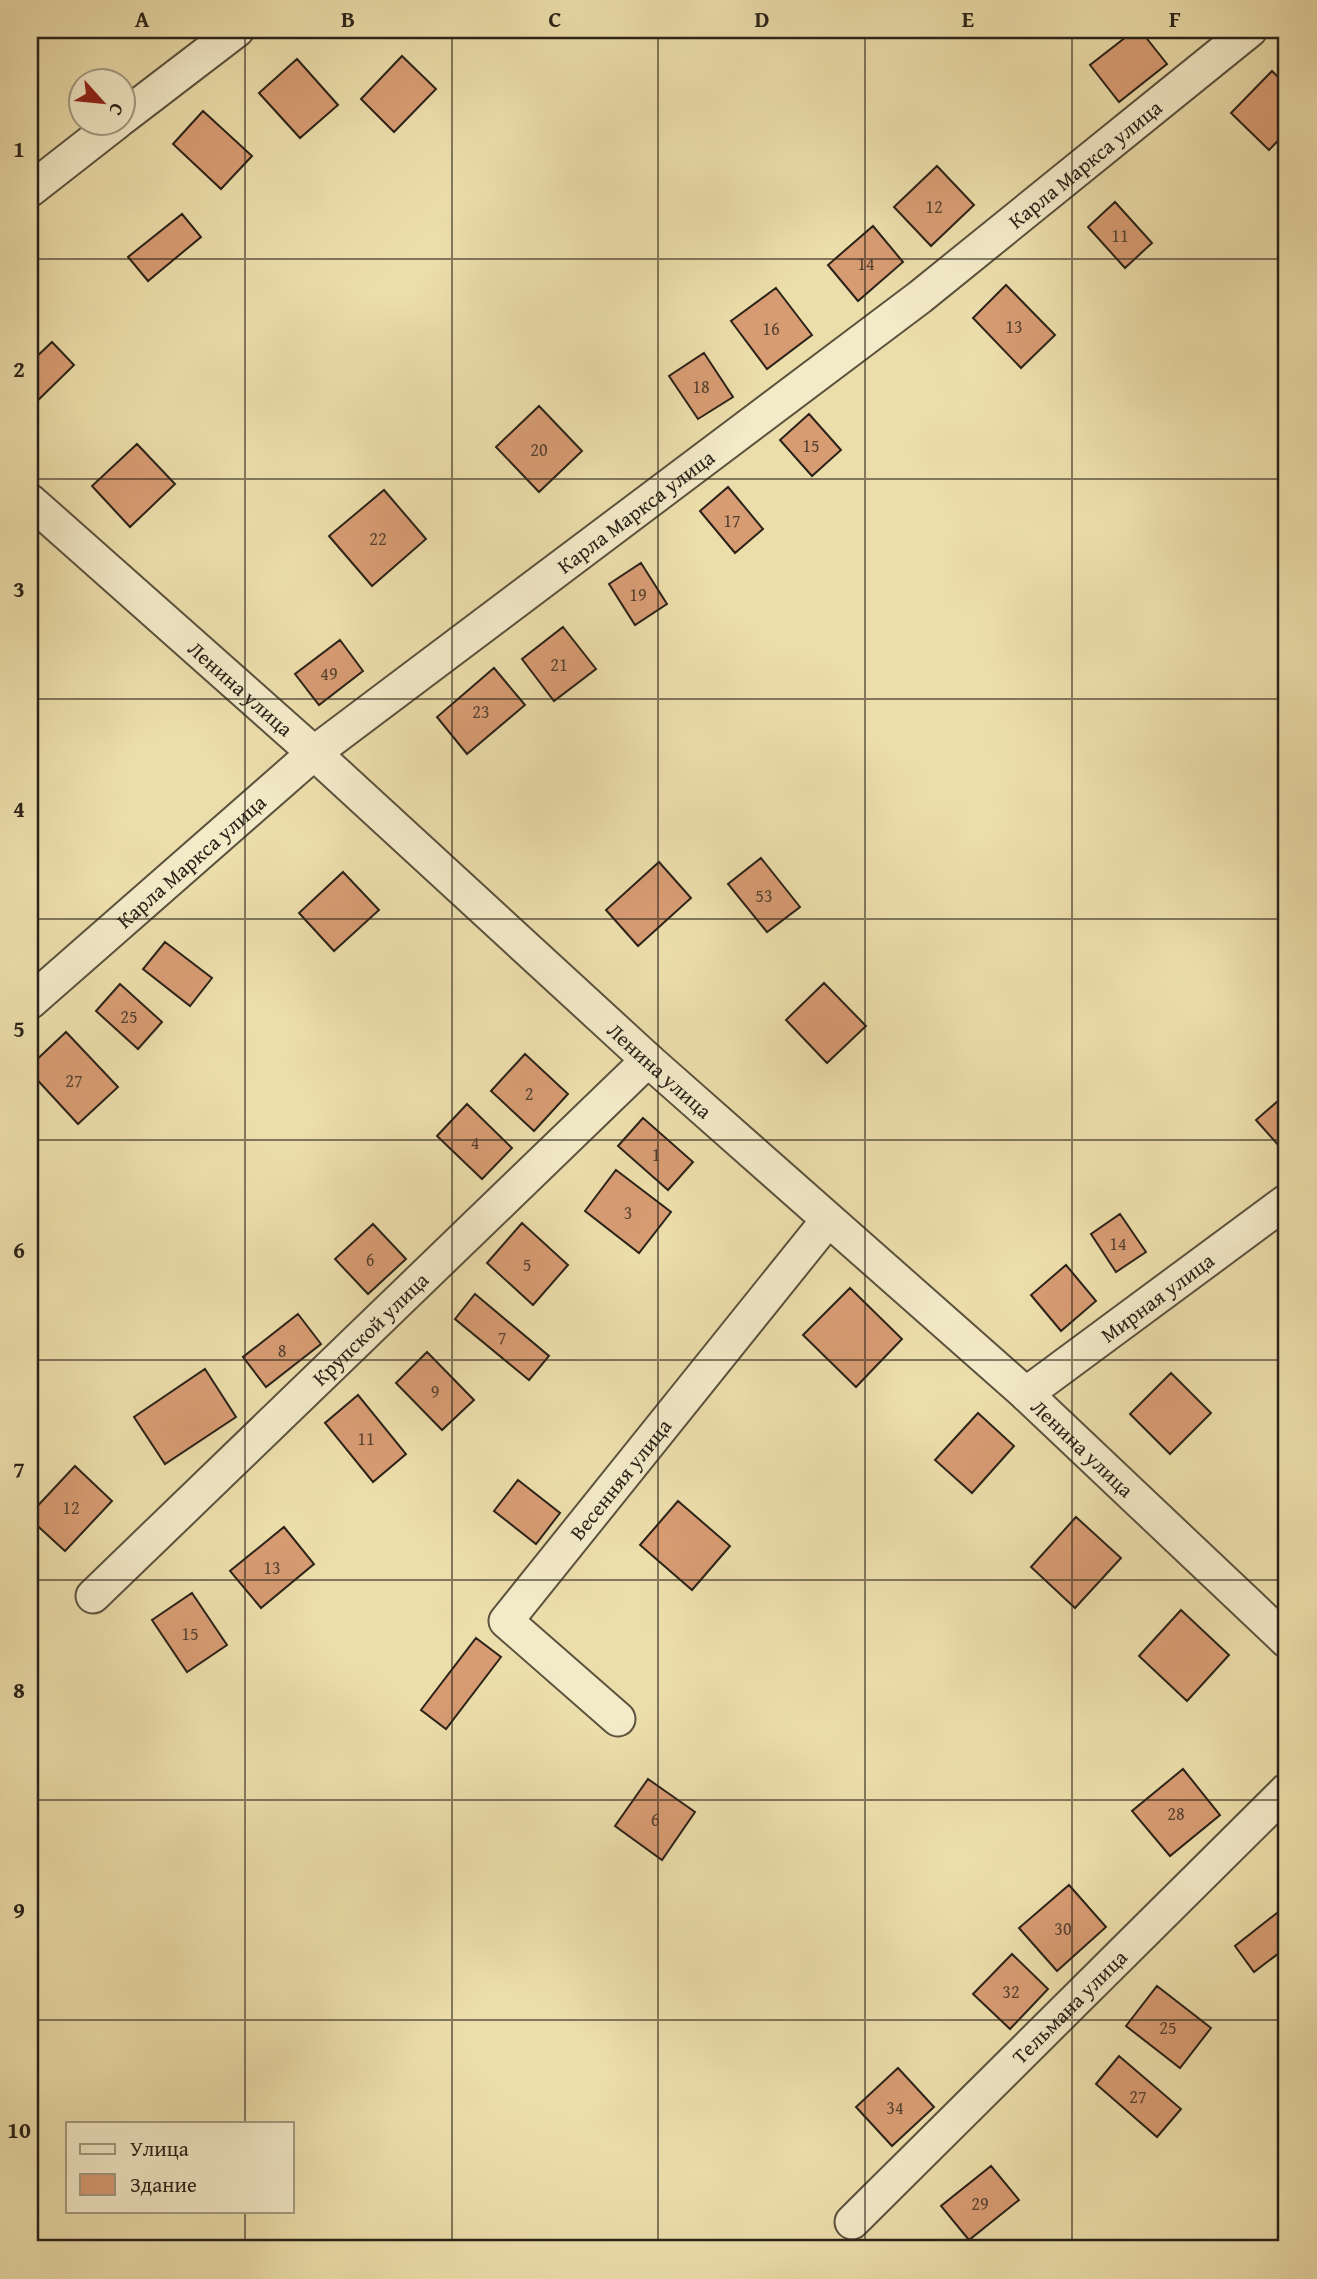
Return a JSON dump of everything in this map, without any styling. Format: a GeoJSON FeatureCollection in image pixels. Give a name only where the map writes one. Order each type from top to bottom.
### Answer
{"type":"FeatureCollection","features":[{"type":"Feature","properties":{"kind":"street"},"geometry":{"type":"LineString","coordinates":[[136,107],[237,30]]}},
{"type":"Feature","properties":{"kind":"street","name":"Карла Маркса улица"},"geometry":{"type":"LineString","coordinates":[[30,1002],[314,753],[920,297],[1250,30]]}},
{"type":"Feature","properties":{"kind":"street"},"geometry":{"type":"LineString","coordinates":[[30,190],[99,136]]}},
{"type":"Feature","properties":{"kind":"street","name":"Ленина улица"},"geometry":{"type":"LineString","coordinates":[[30,501],[314,753],[648,1060],[1026,1394],[1287,1641]]}},
{"type":"Feature","properties":{"kind":"street","name":"Крупской улица"},"geometry":{"type":"LineString","coordinates":[[93,1596],[648,1060]]}},
{"type":"Feature","properties":{"kind":"street","name":"Мирная улица"},"geometry":{"type":"LineString","coordinates":[[1026,1394],[1287,1201]]}},
{"type":"Feature","properties":{"kind":"street","name":"Весенняя улица"},"geometry":{"type":"LineString","coordinates":[[618,1719],[506,1621],[828,1220]]}},
{"type":"Feature","properties":{"kind":"street","name":"Тельмана улица"},"geometry":{"type":"LineString","coordinates":[[852,2222],[1287,1790]]}},
{"type":"Feature","properties":{"kind":"building"},"geometry":{"type":"Polygon","coordinates":[[[1135,30],[1140,30],[1167,64],[1119,102],[1090,65],[1135,30]]]}},
{"type":"Feature","properties":{"kind":"building"},"geometry":{"type":"Polygon","coordinates":[[[402,56],[436,89],[394,132],[361,99],[402,56]]]}},
{"type":"Feature","properties":{"kind":"building"},"geometry":{"type":"Polygon","coordinates":[[[297,59],[338,105],[300,138],[259,93],[297,59]]]}},
{"type":"Feature","properties":{"kind":"building"},"geometry":{"type":"Polygon","coordinates":[[[1272,71],[1287,86],[1287,131],[1269,150],[1231,113],[1272,71]]]}},
{"type":"Feature","properties":{"kind":"building"},"geometry":{"type":"Polygon","coordinates":[[[203,111],[252,156],[221,189],[173,144],[203,111]]]}},
{"type":"Feature","properties":{"kind":"building"},"geometry":{"type":"Polygon","coordinates":[[[937,166],[974,205],[931,246],[894,207],[937,166]]]}},
{"type":"Feature","properties":{"kind":"building"},"geometry":{"type":"Polygon","coordinates":[[[1115,202],[1152,243],[1125,268],[1088,227],[1115,202]]]}},
{"type":"Feature","properties":{"kind":"building"},"geometry":{"type":"Polygon","coordinates":[[[182,214],[201,237],[148,281],[128,257],[182,214]]]}},
{"type":"Feature","properties":{"kind":"building"},"geometry":{"type":"Polygon","coordinates":[[[873,226],[903,262],[858,301],[828,265],[873,226]]]}},
{"type":"Feature","properties":{"kind":"building"},"geometry":{"type":"Polygon","coordinates":[[[1006,285],[1055,335],[1021,368],[973,318],[1006,285]]]}},
{"type":"Feature","properties":{"kind":"building"},"geometry":{"type":"Polygon","coordinates":[[[776,288],[812,335],[767,369],[731,321],[776,288]]]}},
{"type":"Feature","properties":{"kind":"building"},"geometry":{"type":"Polygon","coordinates":[[[52,342],[74,365],[30,408],[30,363],[52,342]]]}},
{"type":"Feature","properties":{"kind":"building"},"geometry":{"type":"Polygon","coordinates":[[[704,353],[733,397],[698,419],[669,376],[704,353]]]}},
{"type":"Feature","properties":{"kind":"building"},"geometry":{"type":"Polygon","coordinates":[[[539,406],[582,451],[539,492],[496,447],[539,406]]]}},
{"type":"Feature","properties":{"kind":"building"},"geometry":{"type":"Polygon","coordinates":[[[809,414],[841,450],[812,476],[780,440],[809,414]]]}},
{"type":"Feature","properties":{"kind":"building"},"geometry":{"type":"Polygon","coordinates":[[[137,444],[175,484],[130,527],[92,486],[137,444]]]}},
{"type":"Feature","properties":{"kind":"building"},"geometry":{"type":"Polygon","coordinates":[[[728,487],[763,529],[735,553],[700,511],[728,487]]]}},
{"type":"Feature","properties":{"kind":"building"},"geometry":{"type":"Polygon","coordinates":[[[384,490],[426,539],[372,586],[329,536],[384,490]]]}},
{"type":"Feature","properties":{"kind":"building"},"geometry":{"type":"Polygon","coordinates":[[[641,563],[667,604],[635,625],[609,584],[641,563]]]}},
{"type":"Feature","properties":{"kind":"building"},"geometry":{"type":"Polygon","coordinates":[[[563,627],[596,669],[554,701],[522,659],[563,627]]]}},
{"type":"Feature","properties":{"kind":"building"},"geometry":{"type":"Polygon","coordinates":[[[340,640],[363,671],[319,705],[295,674],[340,640]]]}},
{"type":"Feature","properties":{"kind":"building"},"geometry":{"type":"Polygon","coordinates":[[[494,668],[525,705],[467,754],[437,717],[494,668]]]}},
{"type":"Feature","properties":{"kind":"building"},"geometry":{"type":"Polygon","coordinates":[[[761,858],[800,907],[767,932],[728,884],[761,858]]]}},
{"type":"Feature","properties":{"kind":"building"},"geometry":{"type":"Polygon","coordinates":[[[659,862],[691,898],[638,946],[606,910],[659,862]]]}},
{"type":"Feature","properties":{"kind":"building"},"geometry":{"type":"Polygon","coordinates":[[[343,872],[379,910],[334,951],[299,913],[343,872]]]}},
{"type":"Feature","properties":{"kind":"building"},"geometry":{"type":"Polygon","coordinates":[[[165,942],[212,978],[190,1006],[143,969],[165,942]]]}},
{"type":"Feature","properties":{"kind":"building"},"geometry":{"type":"Polygon","coordinates":[[[824,983],[866,1026],[827,1063],[786,1020],[824,983]]]}},
{"type":"Feature","properties":{"kind":"building"},"geometry":{"type":"Polygon","coordinates":[[[120,984],[162,1022],[138,1049],[96,1011],[120,984]]]}},
{"type":"Feature","properties":{"kind":"building"},"geometry":{"type":"Polygon","coordinates":[[[66,1032],[118,1087],[78,1124],[30,1072],[30,1066],[66,1032]]]}},
{"type":"Feature","properties":{"kind":"building"},"geometry":{"type":"Polygon","coordinates":[[[525,1054],[568,1094],[534,1131],[491,1091],[525,1054]]]}},
{"type":"Feature","properties":{"kind":"building"},"geometry":{"type":"Polygon","coordinates":[[[1287,1093],[1287,1155],[1256,1120],[1287,1093]]]}},
{"type":"Feature","properties":{"kind":"building"},"geometry":{"type":"Polygon","coordinates":[[[467,1104],[512,1148],[482,1179],[437,1136],[467,1104]]]}},
{"type":"Feature","properties":{"kind":"building"},"geometry":{"type":"Polygon","coordinates":[[[643,1118],[693,1162],[668,1190],[618,1146],[643,1118]]]}},
{"type":"Feature","properties":{"kind":"building"},"geometry":{"type":"Polygon","coordinates":[[[616,1170],[671,1212],[639,1253],[585,1211],[616,1170]]]}},
{"type":"Feature","properties":{"kind":"building"},"geometry":{"type":"Polygon","coordinates":[[[1120,1214],[1146,1252],[1116,1272],[1091,1234],[1120,1214]]]}},
{"type":"Feature","properties":{"kind":"building"},"geometry":{"type":"Polygon","coordinates":[[[522,1223],[568,1265],[533,1305],[487,1263],[522,1223]]]}},
{"type":"Feature","properties":{"kind":"building"},"geometry":{"type":"Polygon","coordinates":[[[373,1224],[406,1259],[368,1294],[335,1259],[373,1224]]]}},
{"type":"Feature","properties":{"kind":"building"},"geometry":{"type":"Polygon","coordinates":[[[1066,1265],[1096,1301],[1061,1331],[1031,1295],[1066,1265]]]}},
{"type":"Feature","properties":{"kind":"building"},"geometry":{"type":"Polygon","coordinates":[[[850,1288],[902,1339],[856,1387],[803,1335],[850,1288]]]}},
{"type":"Feature","properties":{"kind":"building"},"geometry":{"type":"Polygon","coordinates":[[[475,1294],[549,1356],[529,1380],[455,1319],[475,1294]]]}},
{"type":"Feature","properties":{"kind":"building"},"geometry":{"type":"Polygon","coordinates":[[[298,1314],[321,1344],[266,1387],[243,1357],[298,1314]]]}},
{"type":"Feature","properties":{"kind":"building"},"geometry":{"type":"Polygon","coordinates":[[[427,1352],[474,1400],[442,1430],[396,1383],[427,1352]]]}},
{"type":"Feature","properties":{"kind":"building"},"geometry":{"type":"Polygon","coordinates":[[[205,1369],[236,1417],[165,1464],[134,1417],[205,1369]]]}},
{"type":"Feature","properties":{"kind":"building"},"geometry":{"type":"Polygon","coordinates":[[[1171,1373],[1211,1413],[1170,1454],[1130,1414],[1171,1373]]]}},
{"type":"Feature","properties":{"kind":"building"},"geometry":{"type":"Polygon","coordinates":[[[358,1395],[406,1454],[373,1482],[325,1423],[358,1395]]]}},
{"type":"Feature","properties":{"kind":"building"},"geometry":{"type":"Polygon","coordinates":[[[978,1413],[1014,1446],[972,1493],[935,1460],[978,1413]]]}},
{"type":"Feature","properties":{"kind":"building"},"geometry":{"type":"Polygon","coordinates":[[[75,1466],[112,1501],[65,1551],[30,1519],[30,1514],[75,1466]]]}},
{"type":"Feature","properties":{"kind":"building"},"geometry":{"type":"Polygon","coordinates":[[[518,1480],[560,1513],[536,1544],[494,1511],[518,1480]]]}},
{"type":"Feature","properties":{"kind":"building"},"geometry":{"type":"Polygon","coordinates":[[[678,1501],[730,1546],[692,1590],[640,1545],[678,1501]]]}},
{"type":"Feature","properties":{"kind":"building"},"geometry":{"type":"Polygon","coordinates":[[[1076,1517],[1121,1558],[1075,1608],[1031,1567],[1076,1517]]]}},
{"type":"Feature","properties":{"kind":"building"},"geometry":{"type":"Polygon","coordinates":[[[284,1527],[314,1564],[261,1608],[230,1571],[284,1527]]]}},
{"type":"Feature","properties":{"kind":"building"},"geometry":{"type":"Polygon","coordinates":[[[192,1593],[227,1645],[187,1672],[152,1620],[192,1593]]]}},
{"type":"Feature","properties":{"kind":"building"},"geometry":{"type":"Polygon","coordinates":[[[1181,1610],[1229,1655],[1187,1701],[1139,1656],[1181,1610]]]}},
{"type":"Feature","properties":{"kind":"building"},"geometry":{"type":"Polygon","coordinates":[[[476,1638],[501,1657],[446,1729],[421,1710],[476,1638]]]}},
{"type":"Feature","properties":{"kind":"building"},"geometry":{"type":"Polygon","coordinates":[[[1183,1769],[1220,1815],[1170,1856],[1132,1811],[1183,1769]]]}},
{"type":"Feature","properties":{"kind":"building"},"geometry":{"type":"Polygon","coordinates":[[[648,1779],[695,1812],[662,1860],[615,1826],[648,1779]]]}},
{"type":"Feature","properties":{"kind":"building"},"geometry":{"type":"Polygon","coordinates":[[[1069,1885],[1106,1927],[1057,1971],[1019,1928],[1069,1885]]]}},
{"type":"Feature","properties":{"kind":"building"},"geometry":{"type":"Polygon","coordinates":[[[1287,1905],[1287,1947],[1254,1972],[1235,1946],[1287,1905]]]}},
{"type":"Feature","properties":{"kind":"building"},"geometry":{"type":"Polygon","coordinates":[[[1012,1954],[1048,1989],[1010,2029],[973,1994],[1012,1954]]]}},
{"type":"Feature","properties":{"kind":"building"},"geometry":{"type":"Polygon","coordinates":[[[1157,1986],[1211,2028],[1180,2068],[1126,2026],[1157,1986]]]}},
{"type":"Feature","properties":{"kind":"building"},"geometry":{"type":"Polygon","coordinates":[[[1119,2056],[1181,2109],[1157,2137],[1096,2084],[1119,2056]]]}},
{"type":"Feature","properties":{"kind":"building"},"geometry":{"type":"Polygon","coordinates":[[[898,2068],[934,2107],[892,2146],[856,2107],[898,2068]]]}},
{"type":"Feature","properties":{"kind":"building"},"geometry":{"type":"Polygon","coordinates":[[[991,2166],[1019,2200],[969,2240],[941,2206],[991,2166]]]}}]}
